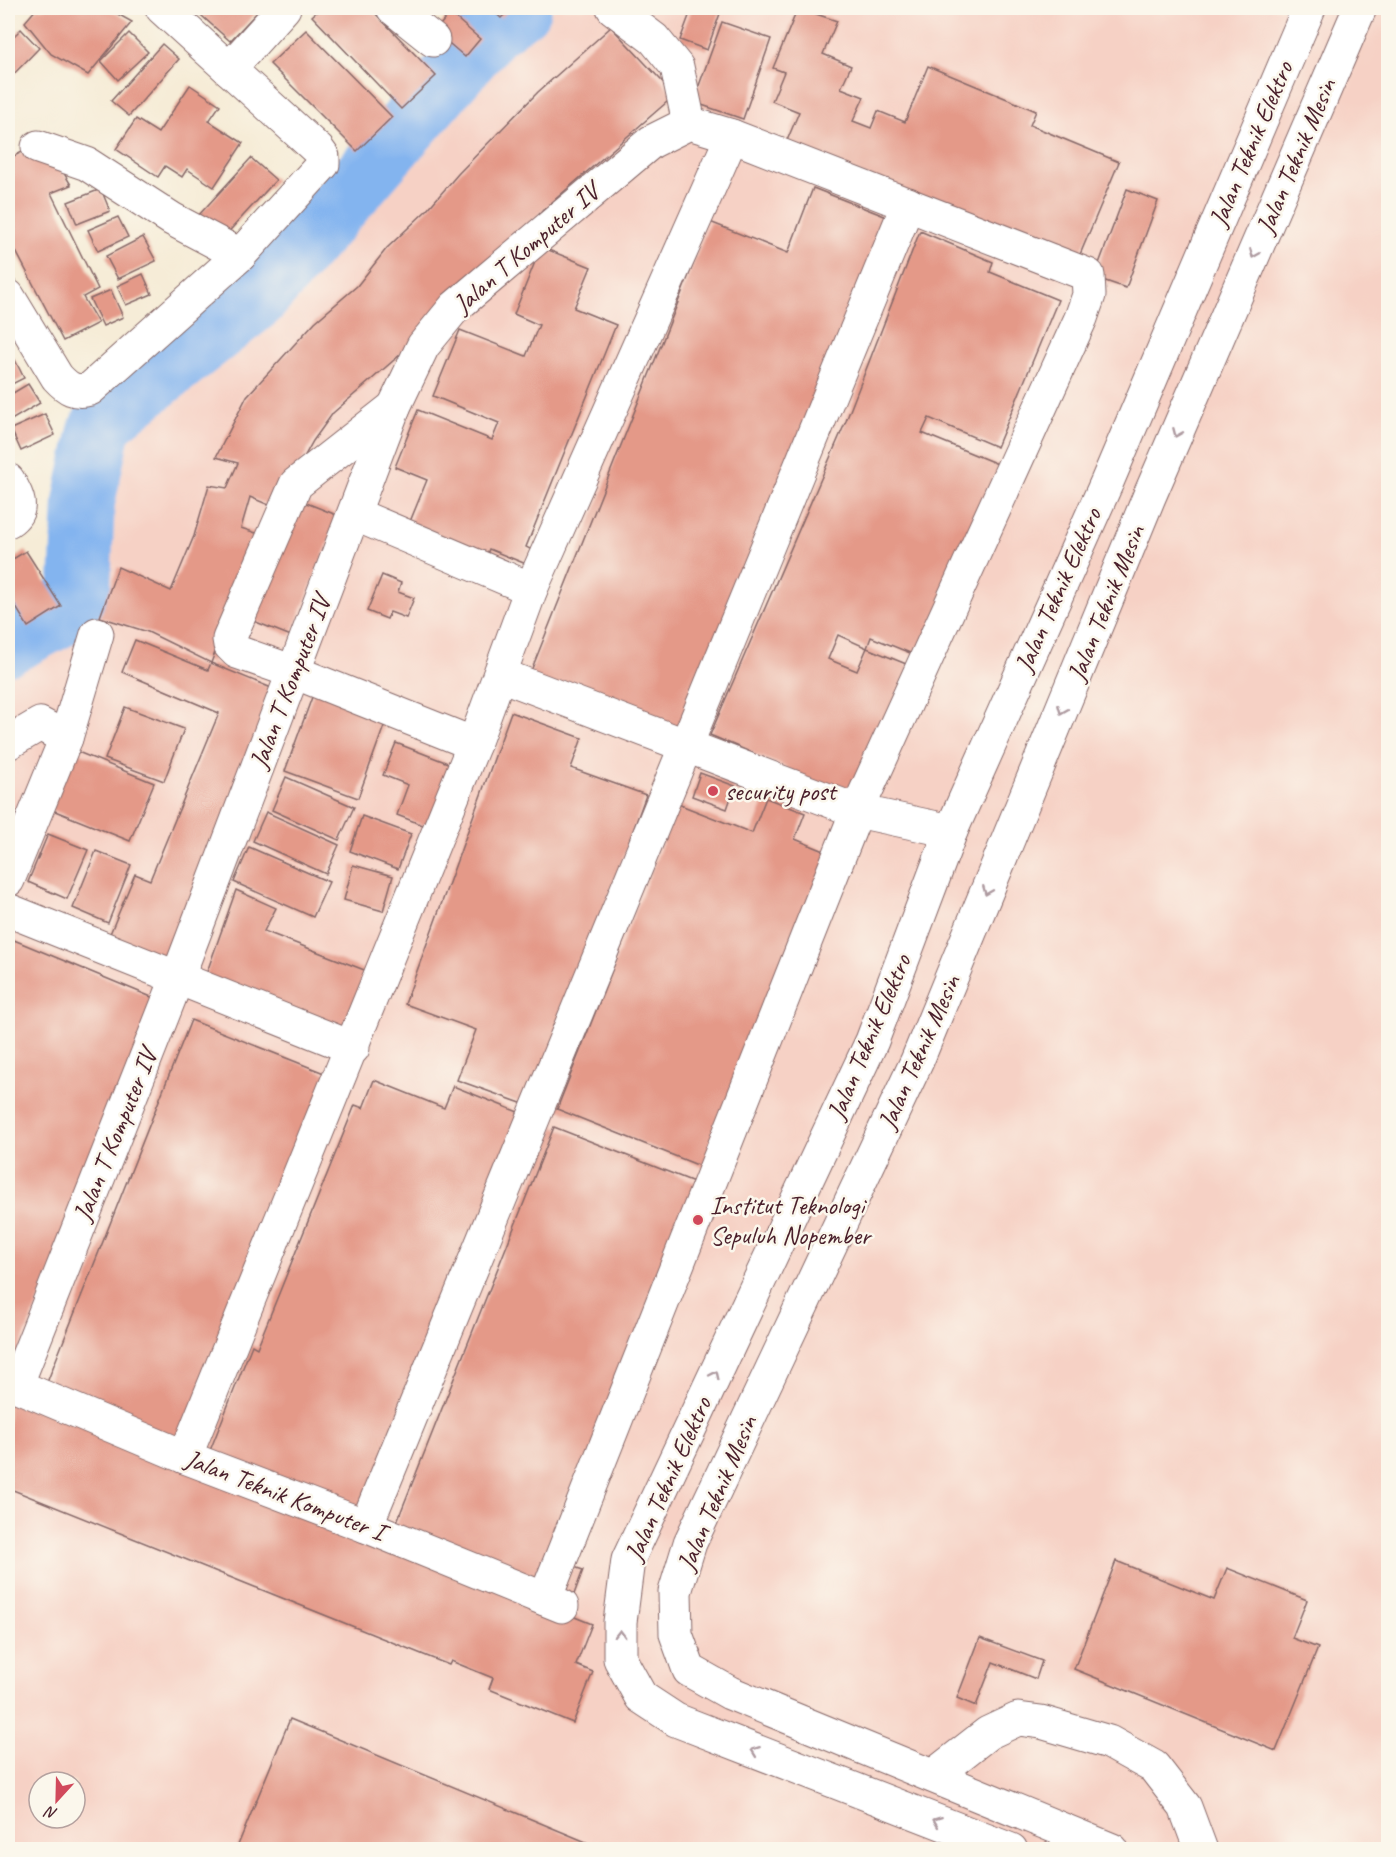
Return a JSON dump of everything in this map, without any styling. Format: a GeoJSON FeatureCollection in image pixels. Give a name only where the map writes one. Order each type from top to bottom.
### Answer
{"type":"FeatureCollection","features":[{"type":"Feature","properties":{"kind":"street"},"geometry":{"type":"LineString","coordinates":[[8,296],[57,377],[66,387],[78,392],[90,389],[240,255],[322,164],[323,157],[162,8]]}},
{"type":"Feature","properties":{"kind":"street"},"geometry":{"type":"LineString","coordinates":[[229,69],[284,8]]}},
{"type":"Feature","properties":{"kind":"street"},"geometry":{"type":"LineString","coordinates":[[393,8],[433,40]]}},
{"type":"Feature","properties":{"kind":"street"},"geometry":{"type":"LineString","coordinates":[[613,8],[654,39],[677,67],[689,123],[732,136],[1088,275],[1089,295],[1081,318],[857,811]]}},
{"type":"Feature","properties":{"kind":"street","name":"Jalan Teknik Elektro"},"geometry":{"type":"LineString","coordinates":[[1011,1850],[676,1720],[641,1697],[620,1659],[620,1622],[628,1560],[872,1041],[951,831],[1107,482],[1309,8]]}},
{"type":"Feature","properties":{"kind":"street","name":"Jalan Teknik Mesin"},"geometry":{"type":"LineString","coordinates":[[1112,1850],[1056,1838],[933,1776],[730,1693],[689,1670],[676,1634],[675,1592],[690,1542],[917,1061],[1149,497],[1360,8]]}},
{"type":"Feature","properties":{"kind":"street","name":"Jalan T Komputer IV"},"geometry":{"type":"LineString","coordinates":[[12,1384],[177,979],[394,407],[423,346],[455,307],[651,142],[689,123]]}},
{"type":"Feature","properties":{"kind":"street"},"geometry":{"type":"LineString","coordinates":[[185,1457],[353,1048],[501,675],[531,589],[732,136]]}},
{"type":"Feature","properties":{"kind":"street"},"geometry":{"type":"LineString","coordinates":[[38,147],[87,164],[172,219],[240,255]]}},
{"type":"Feature","properties":{"kind":"street"},"geometry":{"type":"LineString","coordinates":[[366,1526],[908,204]]}},
{"type":"Feature","properties":{"kind":"street"},"geometry":{"type":"LineString","coordinates":[[394,407],[305,474],[296,484],[229,639],[230,645],[237,652],[294,672],[474,744]]}},
{"type":"Feature","properties":{"kind":"street"},"geometry":{"type":"LineString","coordinates":[[8,480],[18,496],[20,506],[15,516],[8,521]]}},
{"type":"Feature","properties":{"kind":"street"},"geometry":{"type":"LineString","coordinates":[[1107,482],[1149,497]]}},
{"type":"Feature","properties":{"kind":"street"},"geometry":{"type":"LineString","coordinates":[[354,514],[531,589]]}},
{"type":"Feature","properties":{"kind":"street"},"geometry":{"type":"LineString","coordinates":[[8,879],[66,738],[97,634]]}},
{"type":"Feature","properties":{"kind":"street"},"geometry":{"type":"LineString","coordinates":[[501,675],[857,811],[951,831]]}},
{"type":"Feature","properties":{"kind":"street"},"geometry":{"type":"LineString","coordinates":[[8,743],[40,724],[66,738]]}},
{"type":"Feature","properties":{"kind":"street","name":"Jalan Teknik Komputer I"},"geometry":{"type":"LineString","coordinates":[[12,1384],[185,1457],[366,1526],[553,1603],[857,811]]}},
{"type":"Feature","properties":{"kind":"street"},"geometry":{"type":"LineString","coordinates":[[8,910],[353,1048]]}},
{"type":"Feature","properties":{"kind":"street"},"geometry":{"type":"LineString","coordinates":[[872,1041],[917,1061]]}},
{"type":"Feature","properties":{"kind":"street"},"geometry":{"type":"LineString","coordinates":[[933,1776],[988,1733],[1018,1719],[1041,1722],[1109,1742],[1154,1767],[1185,1807],[1201,1850]]}},
{"type":"Feature","properties":{"kind":"shaded area","name":"Institut Teknologi Sepuluh Nopember"},"geometry":{"type":"Polygon","coordinates":[[[555,8],[1388,8],[1388,1849],[8,1850],[8,659],[89,607],[119,447],[555,8]]]}},
{"type":"Feature","properties":{"kind":"water"},"geometry":{"type":"Polygon","coordinates":[[[904,8],[990,8],[957,17],[936,17],[904,8]]]}},
{"type":"Feature","properties":{"kind":"building"},"geometry":{"type":"Polygon","coordinates":[[[37,8],[107,8],[132,22],[88,75],[51,54],[25,22],[37,8]]]}},
{"type":"Feature","properties":{"kind":"building"},"geometry":{"type":"Polygon","coordinates":[[[193,8],[261,8],[230,41],[193,8]]]}},
{"type":"Feature","properties":{"kind":"building"},"geometry":{"type":"Polygon","coordinates":[[[321,8],[370,8],[436,76],[401,109],[312,16],[321,8]]]}},
{"type":"Feature","properties":{"kind":"building"},"geometry":{"type":"Polygon","coordinates":[[[490,8],[511,8],[501,18],[490,8]]]}},
{"type":"Feature","properties":{"kind":"building"},"geometry":{"type":"Polygon","coordinates":[[[692,8],[722,8],[707,50],[680,40],[692,8]]]}},
{"type":"Feature","properties":{"kind":"building"},"geometry":{"type":"Polygon","coordinates":[[[798,8],[837,21],[823,54],[851,66],[841,88],[864,97],[853,121],[871,128],[878,111],[905,122],[928,66],[1036,111],[1030,125],[1119,162],[1076,264],[786,143],[799,112],[772,101],[784,72],[773,68],[798,8]]]}},
{"type":"Feature","properties":{"kind":"building"},"geometry":{"type":"Polygon","coordinates":[[[450,13],[480,39],[465,57],[435,31],[450,13]]]}},
{"type":"Feature","properties":{"kind":"building"},"geometry":{"type":"Polygon","coordinates":[[[722,22],[771,39],[743,119],[693,102],[722,22]]]}},
{"type":"Feature","properties":{"kind":"building"},"geometry":{"type":"Polygon","coordinates":[[[611,27],[675,95],[543,210],[409,347],[333,413],[313,441],[276,508],[250,497],[241,528],[259,534],[211,663],[148,632],[100,617],[118,567],[171,591],[194,536],[209,485],[227,488],[238,463],[216,457],[247,396],[315,322],[357,286],[387,248],[427,210],[458,174],[538,92],[611,27]]]}},
{"type":"Feature","properties":{"kind":"building"},"geometry":{"type":"Polygon","coordinates":[[[21,29],[39,48],[8,80],[8,42],[21,29]]]}},
{"type":"Feature","properties":{"kind":"building"},"geometry":{"type":"Polygon","coordinates":[[[306,30],[392,117],[357,151],[270,64],[306,30]]]}},
{"type":"Feature","properties":{"kind":"building"},"geometry":{"type":"Polygon","coordinates":[[[129,33],[148,52],[118,80],[101,61],[129,33]]]}},
{"type":"Feature","properties":{"kind":"building"},"geometry":{"type":"Polygon","coordinates":[[[162,44],[179,59],[129,116],[111,101],[162,44]]]}},
{"type":"Feature","properties":{"kind":"building"},"geometry":{"type":"Polygon","coordinates":[[[190,85],[220,105],[209,121],[243,143],[214,187],[187,169],[182,177],[165,166],[158,177],[116,149],[136,119],[158,133],[190,85]]]}},
{"type":"Feature","properties":{"kind":"building"},"geometry":{"type":"Polygon","coordinates":[[[28,149],[58,163],[71,185],[51,193],[98,289],[83,297],[98,323],[63,341],[8,236],[8,159],[28,149]]]}},
{"type":"Feature","properties":{"kind":"building"},"geometry":{"type":"Polygon","coordinates":[[[251,158],[276,180],[222,239],[198,216],[251,158]]]}},
{"type":"Feature","properties":{"kind":"building"},"geometry":{"type":"Polygon","coordinates":[[[813,188],[892,219],[684,738],[529,676],[710,222],[788,253],[813,188]]]}},
{"type":"Feature","properties":{"kind":"building"},"geometry":{"type":"Polygon","coordinates":[[[101,189],[110,211],[77,224],[68,202],[101,189]]]}},
{"type":"Feature","properties":{"kind":"building"},"geometry":{"type":"Polygon","coordinates":[[[1127,189],[1158,201],[1126,288],[1094,277],[1127,189]]]}},
{"type":"Feature","properties":{"kind":"building"},"geometry":{"type":"Polygon","coordinates":[[[118,217],[128,237],[98,251],[88,230],[118,217]]]}},
{"type":"Feature","properties":{"kind":"building"},"geometry":{"type":"Polygon","coordinates":[[[920,231],[993,262],[990,272],[1058,300],[997,447],[929,418],[922,433],[1000,465],[920,657],[871,637],[867,648],[911,666],[854,804],[783,766],[710,735],[846,421],[920,231]],[[838,635],[828,659],[857,671],[867,648],[838,635]]]}},
{"type":"Feature","properties":{"kind":"building"},"geometry":{"type":"Polygon","coordinates":[[[143,237],[156,261],[118,279],[106,256],[143,237]]]}},
{"type":"Feature","properties":{"kind":"building"},"geometry":{"type":"Polygon","coordinates":[[[541,247],[591,267],[574,308],[616,325],[526,547],[536,552],[531,566],[489,549],[482,566],[407,529],[427,480],[395,467],[418,410],[492,440],[499,423],[433,396],[460,330],[526,356],[539,325],[514,314],[541,247]]]}},
{"type":"Feature","properties":{"kind":"building"},"geometry":{"type":"Polygon","coordinates":[[[143,274],[152,294],[126,305],[117,286],[143,274]]]}},
{"type":"Feature","properties":{"kind":"building"},"geometry":{"type":"Polygon","coordinates":[[[111,290],[123,317],[103,326],[90,299],[111,290]]]}},
{"type":"Feature","properties":{"kind":"building"},"geometry":{"type":"Polygon","coordinates":[[[14,358],[24,378],[8,386],[8,361],[14,358]]]}},
{"type":"Feature","properties":{"kind":"building"},"geometry":{"type":"Polygon","coordinates":[[[28,384],[40,403],[8,422],[8,396],[28,384]]]}},
{"type":"Feature","properties":{"kind":"building"},"geometry":{"type":"Polygon","coordinates":[[[45,414],[55,435],[21,451],[11,429],[45,414]]]}},
{"type":"Feature","properties":{"kind":"building"},"geometry":{"type":"Polygon","coordinates":[[[299,500],[339,516],[291,636],[251,620],[299,500]]]}},
{"type":"Feature","properties":{"kind":"building"},"geometry":{"type":"Polygon","coordinates":[[[26,551],[61,606],[28,627],[8,594],[8,562],[26,551]]]}},
{"type":"Feature","properties":{"kind":"building"},"geometry":{"type":"Polygon","coordinates":[[[382,575],[401,583],[398,592],[414,598],[406,618],[390,612],[387,619],[367,611],[382,575]]]}},
{"type":"Feature","properties":{"kind":"building"},"geometry":{"type":"Polygon","coordinates":[[[135,640],[208,670],[211,663],[281,692],[167,967],[107,941],[135,874],[150,880],[219,713],[122,672],[135,640]]]}},
{"type":"Feature","properties":{"kind":"building"},"geometry":{"type":"Polygon","coordinates":[[[315,689],[388,715],[358,798],[285,771],[315,689]]]}},
{"type":"Feature","properties":{"kind":"building"},"geometry":{"type":"Polygon","coordinates":[[[125,707],[184,729],[164,781],[105,759],[125,707]]]}},
{"type":"Feature","properties":{"kind":"building"},"geometry":{"type":"Polygon","coordinates":[[[511,712],[582,738],[571,768],[646,795],[532,1107],[457,1080],[476,1030],[405,1004],[511,712]]]}},
{"type":"Feature","properties":{"kind":"building"},"geometry":{"type":"Polygon","coordinates":[[[396,743],[458,767],[433,829],[397,815],[408,785],[383,775],[396,743]]]}},
{"type":"Feature","properties":{"kind":"building"},"geometry":{"type":"Polygon","coordinates":[[[73,750],[154,783],[130,841],[50,809],[73,750]]]}},
{"type":"Feature","properties":{"kind":"building","name":"security post"},"geometry":{"type":"Polygon","coordinates":[[[700,773],[735,786],[727,809],[692,796],[700,773]]]}},
{"type":"Feature","properties":{"kind":"building"},"geometry":{"type":"Polygon","coordinates":[[[286,777],[354,807],[339,840],[272,810],[286,777]]]}},
{"type":"Feature","properties":{"kind":"building"},"geometry":{"type":"Polygon","coordinates":[[[766,798],[805,813],[795,839],[834,855],[710,1170],[557,1109],[678,804],[752,833],[766,798]]]}},
{"type":"Feature","properties":{"kind":"building"},"geometry":{"type":"Polygon","coordinates":[[[266,812],[339,845],[326,874],[253,841],[266,812]]]}},
{"type":"Feature","properties":{"kind":"building"},"geometry":{"type":"Polygon","coordinates":[[[362,816],[411,834],[398,869],[350,851],[362,816]]]}},
{"type":"Feature","properties":{"kind":"building"},"geometry":{"type":"Polygon","coordinates":[[[48,834],[88,850],[67,899],[28,882],[48,834]]]}},
{"type":"Feature","properties":{"kind":"building"},"geometry":{"type":"Polygon","coordinates":[[[249,847],[329,882],[313,917],[234,882],[249,847]]]}},
{"type":"Feature","properties":{"kind":"building"},"geometry":{"type":"Polygon","coordinates":[[[96,851],[131,865],[108,923],[73,908],[96,851]]]}},
{"type":"Feature","properties":{"kind":"building"},"geometry":{"type":"Polygon","coordinates":[[[353,865],[393,876],[383,911],[344,900],[353,865]]]}},
{"type":"Feature","properties":{"kind":"building"},"geometry":{"type":"Polygon","coordinates":[[[236,890],[276,908],[264,931],[372,973],[346,1038],[202,986],[236,890]]]}},
{"type":"Feature","properties":{"kind":"building"},"geometry":{"type":"Polygon","coordinates":[[[14,940],[161,1001],[8,1377],[8,956],[14,940]]]}},
{"type":"Feature","properties":{"kind":"building"},"geometry":{"type":"Polygon","coordinates":[[[191,1020],[334,1077],[187,1447],[44,1390],[191,1020]]]}},
{"type":"Feature","properties":{"kind":"building"},"geometry":{"type":"Polygon","coordinates":[[[374,1080],[444,1108],[453,1086],[523,1114],[362,1515],[209,1453],[252,1345],[257,1348],[355,1105],[363,1108],[374,1080]]]}},
{"type":"Feature","properties":{"kind":"building"},"geometry":{"type":"Polygon","coordinates":[[[554,1127],[704,1186],[544,1588],[394,1529],[554,1127]]]}},
{"type":"Feature","properties":{"kind":"building"},"geometry":{"type":"Polygon","coordinates":[[[8,1389],[592,1624],[576,1665],[593,1672],[573,1723],[489,1689],[493,1678],[451,1661],[449,1665],[8,1488],[8,1389]]]}},
{"type":"Feature","properties":{"kind":"building"},"geometry":{"type":"Polygon","coordinates":[[[1116,1561],[1214,1600],[1227,1568],[1307,1600],[1292,1638],[1318,1648],[1276,1751],[1074,1669],[1116,1561]]]}},
{"type":"Feature","properties":{"kind":"building"},"geometry":{"type":"Polygon","coordinates":[[[562,1563],[583,1570],[573,1597],[553,1587],[562,1563]]]}},
{"type":"Feature","properties":{"kind":"building"},"geometry":{"type":"Polygon","coordinates":[[[980,1638],[1042,1661],[1036,1679],[993,1662],[976,1706],[957,1698],[980,1638]]]}},
{"type":"Feature","properties":{"kind":"building"},"geometry":{"type":"Polygon","coordinates":[[[290,1719],[603,1849],[603,1850],[236,1850],[290,1719]]]}},
{"type":"Feature","properties":{"kind":"waterway"},"geometry":{"type":"LineString","coordinates":[[8,644],[57,618],[73,600],[80,585],[84,502],[99,431],[106,418],[257,299],[491,30],[520,8]]}},
{"type":"Feature","properties":{"kind":"place","name":"security post"},"geometry":{"type":"Point","coordinates":[713,791]}},
{"type":"Feature","properties":{"kind":"place","name":"Institut Teknologi Sepuluh Nopember"},"geometry":{"type":"Point","coordinates":[698,1220]}}]}
